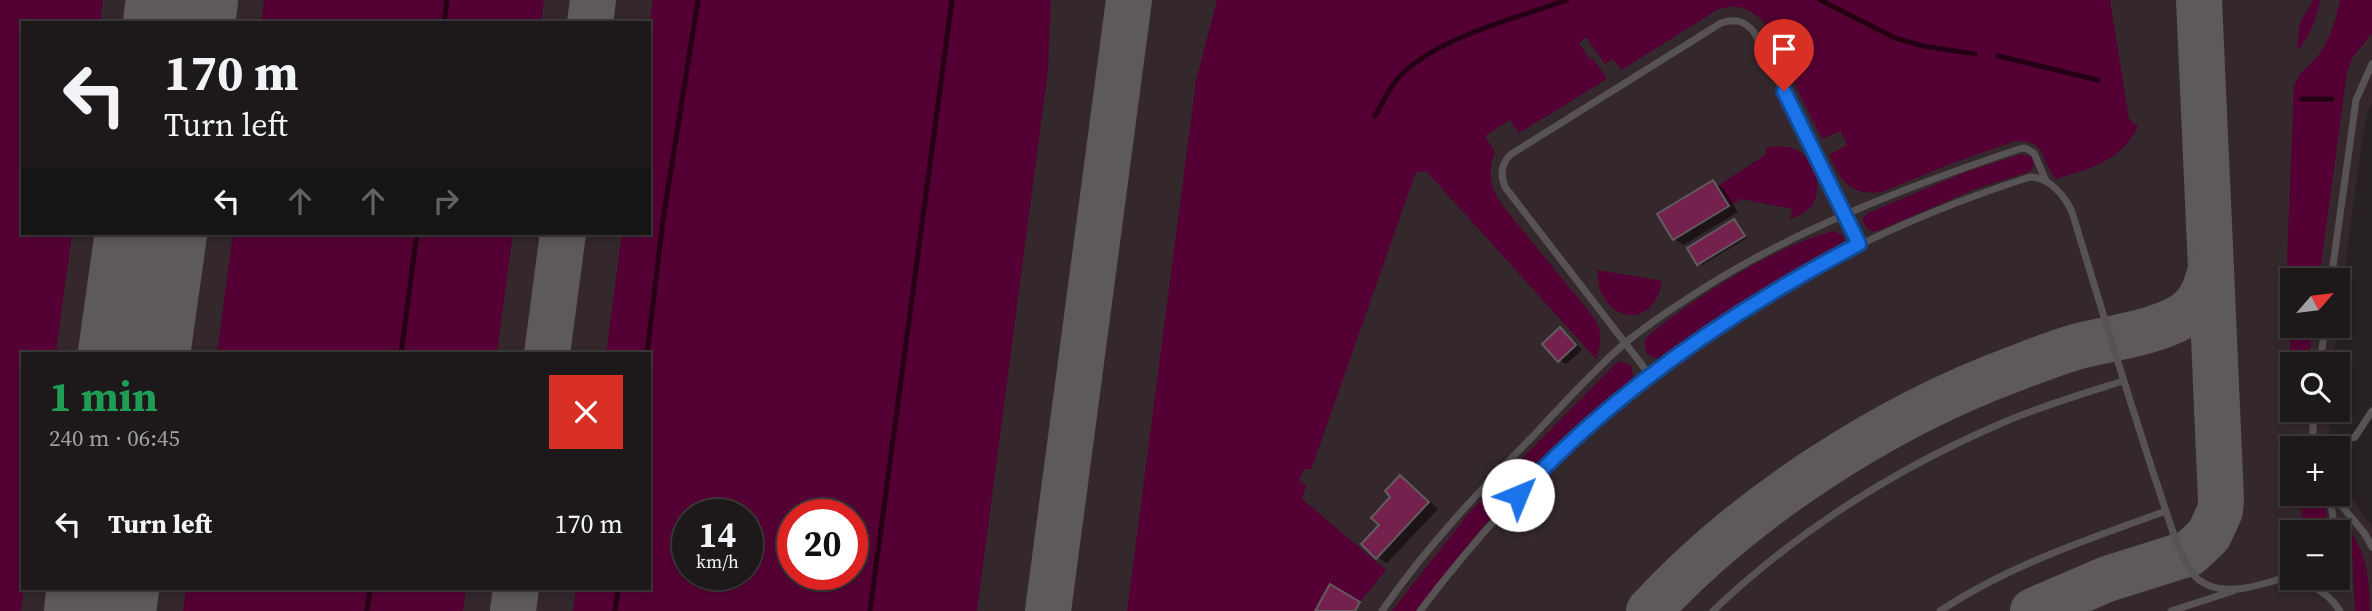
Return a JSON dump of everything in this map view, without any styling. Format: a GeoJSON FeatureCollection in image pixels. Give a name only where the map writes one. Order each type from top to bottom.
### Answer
{"type":"FeatureCollection","features":[{"type":"Feature","properties":{"kind":"lane"},"geometry":{"type":"LineString","coordinates":[[1650,374],[1504,187],[1502,169],[1510,155],[1721,23],[1728,20],[1743,21],[1754,32],[1859,244]]}},
{"type":"Feature","properties":{"kind":"lane"},"geometry":{"type":"LineString","coordinates":[[2333,268],[2356,100],[2372,64]]}},
{"type":"Feature","properties":{"kind":"lane"},"geometry":{"type":"LineString","coordinates":[[1382,611],[1438,539],[1496,473],[1626,343],[1689,297],[1766,252],[1845,216],[1918,185],[2019,149],[2034,153],[2048,184]]}},
{"type":"Feature","properties":{"kind":"lane"},"geometry":{"type":"LineString","coordinates":[[2030,177],[2038,167],[2038,161]]}},
{"type":"Feature","properties":{"kind":"lane"},"geometry":{"type":"LineString","coordinates":[[1420,611],[1489,525],[1532,480],[1650,374],[1747,306],[1859,244],[1952,204],[2030,177],[2041,179],[2048,184],[2064,198],[2072,212],[2166,512],[2190,571],[2202,582],[2214,587],[2241,589]]}},
{"type":"Feature","properties":{"kind":"lane"},"geometry":{"type":"LineString","coordinates":[[1713,611],[1815,526],[1929,456],[2053,403],[2123,381]]}},
{"type":"Feature","properties":{"kind":"lane"},"geometry":{"type":"LineString","coordinates":[[2350,438],[2355,437],[2372,411]]}},
{"type":"Feature","properties":{"kind":"lane"},"geometry":{"type":"LineString","coordinates":[[2340,506],[2365,534],[2372,547]]}},
{"type":"Feature","properties":{"kind":"lane"},"geometry":{"type":"LineString","coordinates":[[1940,611],[2020,567],[2082,541],[2166,512]]}},
{"type":"Feature","properties":{"kind":"lane"},"geometry":{"type":"LineString","coordinates":[[2171,611],[2280,579]]}},
{"type":"Feature","properties":{"kind":"lane"},"geometry":{"type":"LineString","coordinates":[[2320,590],[2340,611]]}},
{"type":"Feature","properties":{"kind":"shaded area"},"geometry":{"type":"Polygon","coordinates":[[[0,0],[2372,0],[2372,103],[2368,110],[2361,146],[2345,268],[2280,268],[2280,338],[2336,338],[2335,352],[2280,352],[2280,422],[2329,422],[2330,436],[2280,436],[2280,506],[2350,506],[2350,495],[2372,527],[2372,611],[0,611],[0,0]]]}},
{"type":"Feature","properties":{"kind":"shaded area"},"geometry":{"type":"Polygon","coordinates":[[[0,0],[103,0],[100,21],[21,21],[21,235],[72,235],[56,352],[21,352],[21,590],[24,590],[21,611],[0,611],[0,0]]]}},
{"type":"Feature","properties":{"kind":"shaded area"},"geometry":{"type":"Polygon","coordinates":[[[264,0],[544,0],[541,21],[261,21],[264,0]]]}},
{"type":"Feature","properties":{"kind":"shaded area"},"geometry":{"type":"Polygon","coordinates":[[[653,0],[1051,0],[1048,70],[977,611],[573,611],[576,590],[651,590],[651,352],[606,352],[622,235],[651,235],[650,21],[653,0]]]}},
{"type":"Feature","properties":{"kind":"shaded area"},"geometry":{"type":"Polygon","coordinates":[[[1217,0],[2110,0],[2129,119],[2138,127],[2131,139],[2114,156],[2092,167],[2056,179],[2034,144],[2016,141],[1882,192],[1862,192],[1848,185],[1829,155],[1847,145],[1841,131],[1822,139],[1763,21],[1753,13],[1736,7],[1717,10],[1621,70],[1613,59],[1605,64],[1586,37],[1579,43],[1607,79],[1519,133],[1510,120],[1485,136],[1495,152],[1491,179],[1502,205],[1595,319],[1600,339],[1596,359],[1427,172],[1416,172],[1311,470],[1305,468],[1299,480],[1306,486],[1302,499],[1386,570],[1360,602],[1330,584],[1315,611],[1127,611],[1196,81],[1217,0]]]}},
{"type":"Feature","properties":{"kind":"shaded area"},"geometry":{"type":"Polygon","coordinates":[[[2313,0],[2320,0],[2317,13],[2300,49],[2297,47],[2300,23],[2313,0]]]}},
{"type":"Feature","properties":{"kind":"shaded area"},"geometry":{"type":"Polygon","coordinates":[[[2340,0],[2372,0],[2372,33],[2353,57],[2347,72],[2321,268],[2287,268],[2294,86],[2298,77],[2326,44],[2340,0]]]}},
{"type":"Feature","properties":{"kind":"shaded area"},"geometry":{"type":"Polygon","coordinates":[[[1775,146],[1797,150],[1803,154],[1816,174],[1817,190],[1813,204],[1790,219],[1792,209],[1741,199],[1731,205],[1719,185],[1765,155],[1766,148],[1775,146]]]}},
{"type":"Feature","properties":{"kind":"shaded area"},"geometry":{"type":"Polygon","coordinates":[[[2022,154],[2031,157],[2034,162],[2032,170],[2028,172],[1973,190],[1874,232],[1862,221],[1868,213],[1966,172],[2022,154]]]}},
{"type":"Feature","properties":{"kind":"shaded area"},"geometry":{"type":"Polygon","coordinates":[[[1834,231],[1842,235],[1844,240],[1839,249],[1750,301],[1663,358],[1657,359],[1647,354],[1644,342],[1647,337],[1711,290],[1787,248],[1834,231]]]}},
{"type":"Feature","properties":{"kind":"shaded area"},"geometry":{"type":"Polygon","coordinates":[[[233,235],[513,235],[497,352],[217,352],[233,235]]]}},
{"type":"Feature","properties":{"kind":"shaded area"},"geometry":{"type":"Polygon","coordinates":[[[1598,270],[1662,281],[1656,299],[1647,310],[1636,315],[1625,314],[1614,309],[1605,299],[1599,286],[1598,270]]]}},
{"type":"Feature","properties":{"kind":"shaded area"},"geometry":{"type":"Polygon","coordinates":[[[2290,338],[2311,338],[2310,352],[2291,352],[2290,338]]]}},
{"type":"Feature","properties":{"kind":"shaded area"},"geometry":{"type":"Polygon","coordinates":[[[1621,361],[1631,366],[1634,378],[1631,385],[1558,449],[1507,500],[1472,540],[1418,611],[1392,611],[1469,513],[1615,364],[1621,361]]]}},
{"type":"Feature","properties":{"kind":"shaded area"},"geometry":{"type":"Polygon","coordinates":[[[2301,506],[2325,506],[2325,520],[2302,520],[2301,506]]]}},
{"type":"Feature","properties":{"kind":"shaded area"},"geometry":{"type":"Polygon","coordinates":[[[2350,531],[2365,564],[2370,611],[2355,611],[2353,559],[2350,552],[2350,531]]]}},
{"type":"Feature","properties":{"kind":"shaded area"},"geometry":{"type":"Polygon","coordinates":[[[186,590],[466,590],[463,611],[183,611],[186,590]]]}},
{"type":"Feature","properties":{"kind":"building"},"geometry":{"type":"Polygon","coordinates":[[[1713,180],[1729,206],[1673,240],[1657,214],[1713,180]]]}},
{"type":"Feature","properties":{"kind":"building"},"geometry":{"type":"Polygon","coordinates":[[[1734,219],[1745,236],[1697,265],[1687,248],[1734,219]]]}},
{"type":"Feature","properties":{"kind":"building"},"geometry":{"type":"Polygon","coordinates":[[[1560,327],[1576,345],[1558,362],[1542,344],[1560,327]]]}},
{"type":"Feature","properties":{"kind":"building"},"geometry":{"type":"Polygon","coordinates":[[[1400,475],[1429,502],[1376,559],[1361,544],[1379,525],[1371,518],[1390,497],[1385,491],[1400,475]]]}},
{"type":"Feature","properties":{"kind":"building"},"geometry":{"type":"Polygon","coordinates":[[[1330,584],[1360,602],[1355,611],[1315,611],[1330,584]]]}},
{"type":"Feature","properties":{"kind":"waterway"},"geometry":{"type":"LineString","coordinates":[[444,21],[447,0]]}},
{"type":"Feature","properties":{"kind":"waterway"},"geometry":{"type":"LineString","coordinates":[[647,352],[663,220],[698,0]]}},
{"type":"Feature","properties":{"kind":"waterway"},"geometry":{"type":"LineString","coordinates":[[870,611],[952,0]]}},
{"type":"Feature","properties":{"kind":"waterway"},"geometry":{"type":"LineString","coordinates":[[1375,116],[1401,75],[1436,50],[1479,30],[1567,0]]}},
{"type":"Feature","properties":{"kind":"waterway"},"geometry":{"type":"LineString","coordinates":[[1820,0],[1895,38],[1923,46],[1975,54]]}},
{"type":"Feature","properties":{"kind":"waterway"},"geometry":{"type":"LineString","coordinates":[[1998,56],[2098,80]]}},
{"type":"Feature","properties":{"kind":"waterway"},"geometry":{"type":"LineString","coordinates":[[2302,99],[2332,99]]}},
{"type":"Feature","properties":{"kind":"waterway"},"geometry":{"type":"LineString","coordinates":[[401,352],[417,235]]}},
{"type":"Feature","properties":{"kind":"waterway"},"geometry":{"type":"LineString","coordinates":[[367,611],[370,590]]}},
{"type":"Feature","properties":{"kind":"waterway"},"geometry":{"type":"LineString","coordinates":[[615,611],[618,590]]}},
{"type":"Feature","properties":{"kind":"taxiway"},"geometry":{"type":"LineString","coordinates":[[590,21],[593,0]]}},
{"type":"Feature","properties":{"kind":"taxiway"},"geometry":{"type":"LineString","coordinates":[[1048,611],[1129,0]]}},
{"type":"Feature","properties":{"kind":"taxiway"},"geometry":{"type":"LineString","coordinates":[[1649,611],[1686,573],[1771,502],[1866,440],[1965,389],[2014,369],[2071,348],[2170,323],[2193,308],[2204,290],[2211,269],[2199,0]]}},
{"type":"Feature","properties":{"kind":"taxiway"},"geometry":{"type":"LineString","coordinates":[[547,352],[563,235]]}},
{"type":"Feature","properties":{"kind":"taxiway"},"geometry":{"type":"LineString","coordinates":[[2033,611],[2107,579],[2190,553],[2209,535],[2220,511],[2221,500],[2211,269]]}},
{"type":"Feature","properties":{"kind":"taxiway"},"geometry":{"type":"LineString","coordinates":[[513,611],[516,590]]}},
{"type":"Feature","properties":{"kind":"runway"},"geometry":{"type":"LineString","coordinates":[[179,21],[182,0]]}},
{"type":"Feature","properties":{"kind":"runway"},"geometry":{"type":"LineString","coordinates":[[134,352],[151,235]]}},
{"type":"Feature","properties":{"kind":"runway"},"geometry":{"type":"LineString","coordinates":[[100,611],[103,590]]}},
{"type":"Feature","properties":{"kind":"route"},"geometry":{"type":"LineString","coordinates":[[1518,495],[1650,374],[1747,306],[1859,244],[1784,91]]}}]}
